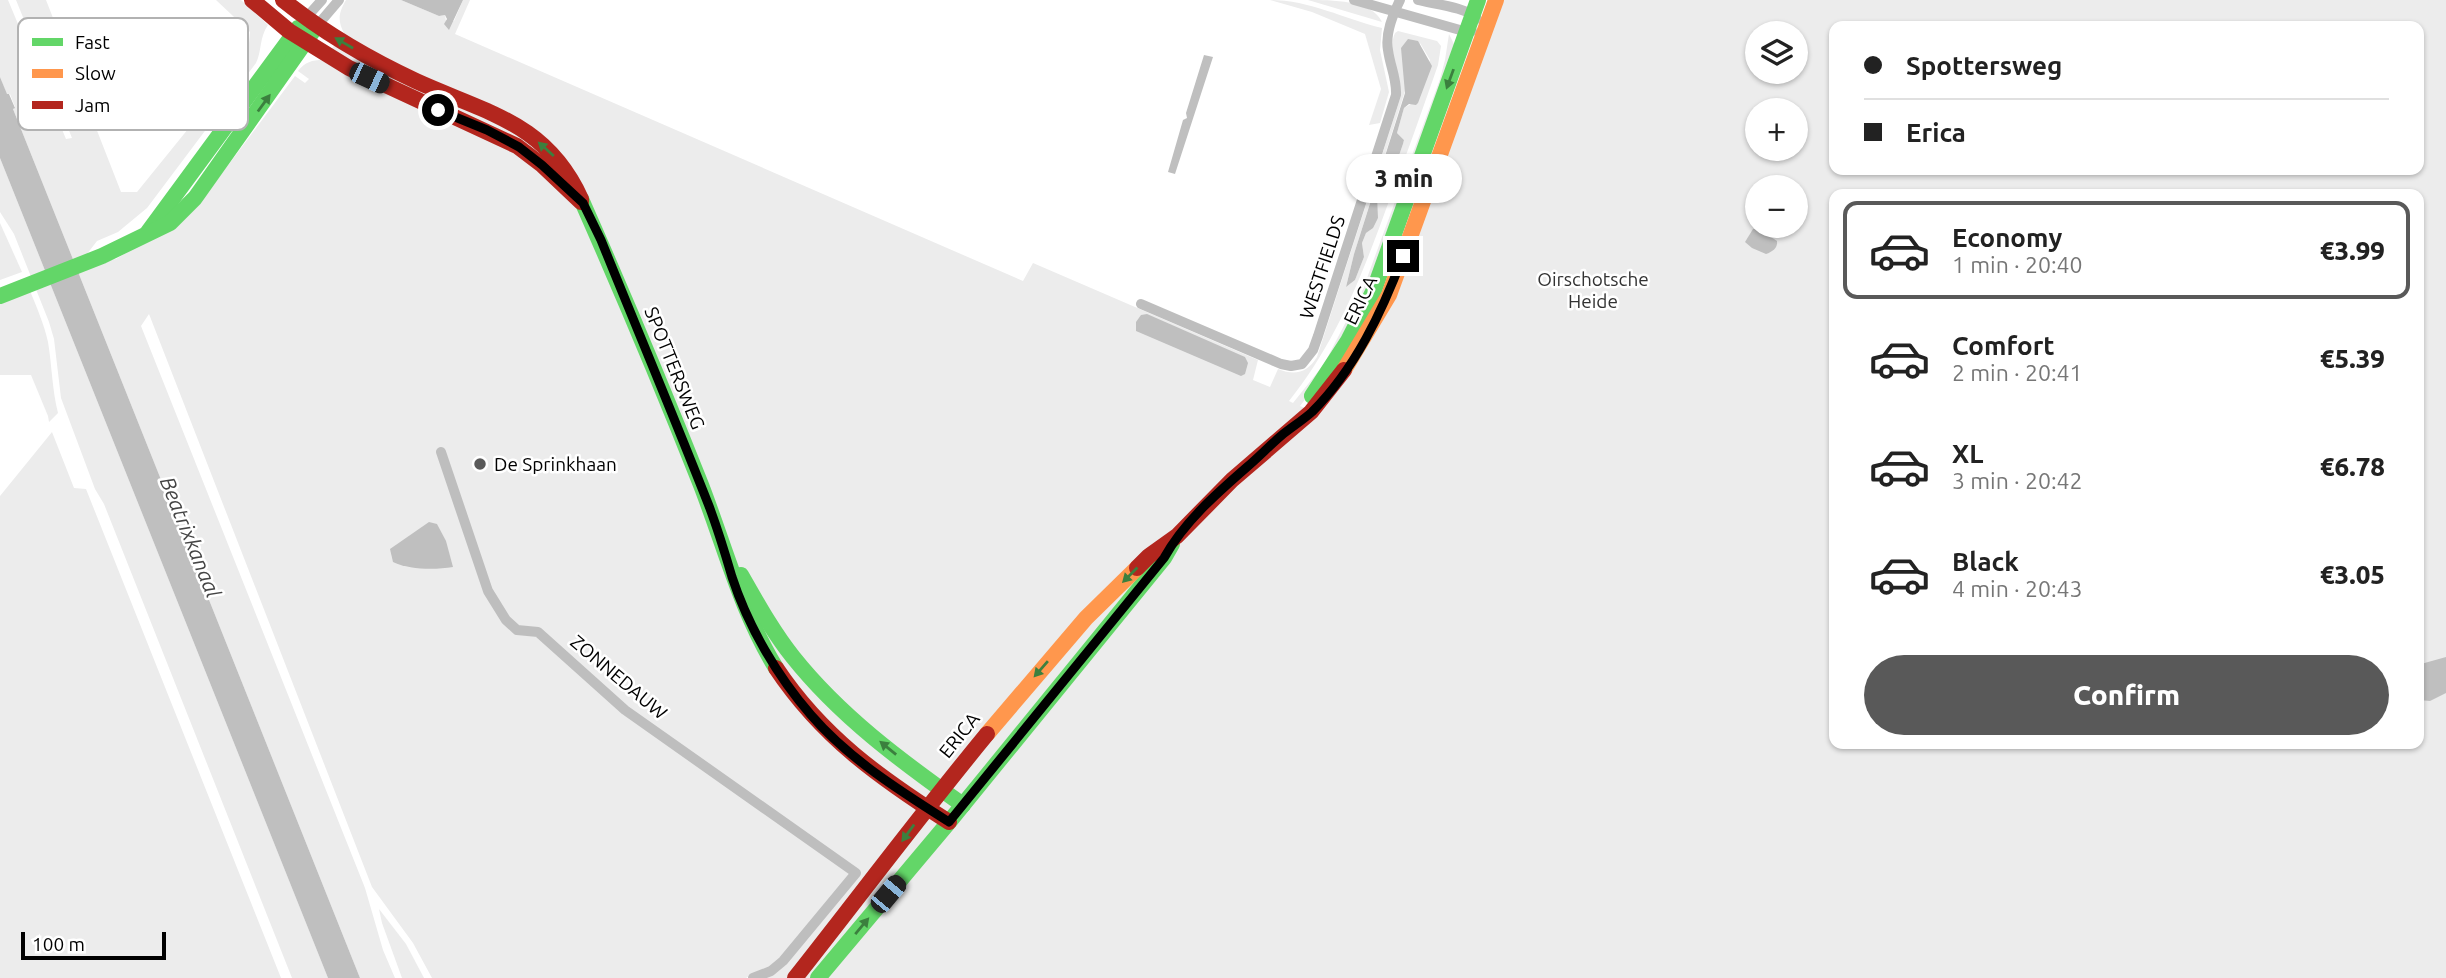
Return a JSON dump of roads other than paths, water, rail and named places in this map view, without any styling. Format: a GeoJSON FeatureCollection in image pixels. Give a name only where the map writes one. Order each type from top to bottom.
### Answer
{"type":"FeatureCollection","features":[{"type":"Feature","properties":{"kind":"street","name":"SPOTTERSWEG"},"geometry":{"type":"LineString","coordinates":[[252,0],[299,39],[346,68],[487,130],[519,147],[583,203]]}},
{"type":"Feature","properties":{"kind":"street","name":"SPOTTERSWEG"},"geometry":{"type":"LineString","coordinates":[[283,0],[311,23],[416,80],[512,122],[557,158],[574,182],[601,240],[726,550],[733,578],[753,627],[794,694],[840,745],[949,822]]}},
{"type":"Feature","properties":{"kind":"street"},"geometry":{"type":"LineString","coordinates":[[248,105],[311,23],[322,0]]}},
{"type":"Feature","properties":{"kind":"street"},"geometry":{"type":"LineString","coordinates":[[311,23],[339,0]]}},
{"type":"Feature","properties":{"kind":"street"},"geometry":{"type":"LineString","coordinates":[[1354,0],[1398,5],[1467,32],[1486,29],[1476,7],[1418,0]]}},
{"type":"Feature","properties":{"kind":"street","name":"ERICA"},"geometry":{"type":"LineString","coordinates":[[794,978],[890,859],[926,808],[1086,618],[1149,556],[1177,536],[1280,436],[1311,412],[1330,390],[1363,343],[1389,295],[1496,0]]}},
{"type":"Feature","properties":{"kind":"street","name":"WESTFIELDS"},"geometry":{"type":"LineString","coordinates":[[1142,304],[1281,364],[1302,364],[1318,335],[1395,95],[1396,85],[1387,42],[1398,5]]}},
{"type":"Feature","properties":{"kind":"street","name":"ERICA"},"geometry":{"type":"LineString","coordinates":[[1280,436],[1322,382],[1360,321],[1374,290],[1476,7]]}},
{"type":"Feature","properties":{"kind":"street"},"geometry":{"type":"LineString","coordinates":[[0,296],[102,256],[149,232],[228,130]]}},
{"type":"Feature","properties":{"kind":"street","name":"ZONNEDAUW"},"geometry":{"type":"LineString","coordinates":[[441,452],[488,591],[506,620],[517,630],[538,632],[625,710],[856,873],[778,967],[753,978]]}},
{"type":"Feature","properties":{"kind":"street","name":"ERICA"},"geometry":{"type":"LineString","coordinates":[[818,978],[1164,558],[1177,536]]}},
{"type":"Feature","properties":{"kind":"street","name":"SPOTTERSWEG"},"geometry":{"type":"LineString","coordinates":[[726,550],[791,656],[819,688],[871,735],[963,805]]}},
{"type":"Feature","properties":{"kind":"place","name":"De Sprinkhaan"},"geometry":{"type":"Point","coordinates":[480,464]}},
{"type":"Feature","properties":{"kind":"park label","name":"Oirschotsche Heide"},"geometry":{"type":"Point","coordinates":[1593,290]}},
{"type":"Feature","properties":{"kind":"water label","name":"Beatrixkanaal"},"geometry":{"type":"Point","coordinates":[191,537]}}]}
